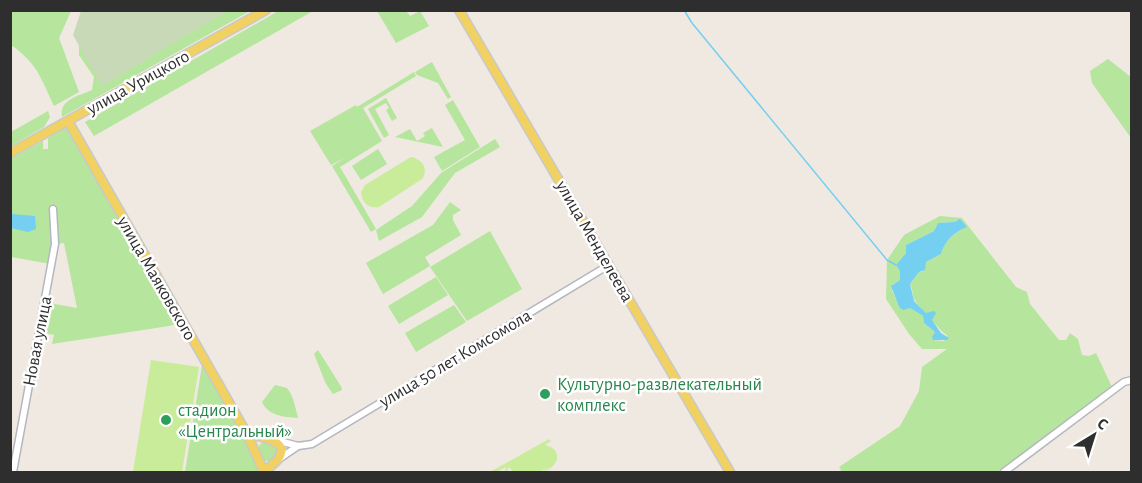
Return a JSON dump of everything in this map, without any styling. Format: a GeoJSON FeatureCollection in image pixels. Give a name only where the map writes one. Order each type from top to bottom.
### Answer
{"type":"FeatureCollection","features":[{"type":"Feature","properties":{"kind":"main road","name":"улица Урицкого"},"geometry":{"type":"LineString","coordinates":[[10,153],[266,10]]}},
{"type":"Feature","properties":{"kind":"main road","name":"улица Менделеева"},"geometry":{"type":"LineString","coordinates":[[459,10],[730,472]]}},
{"type":"Feature","properties":{"kind":"main road","name":"улица Маяковского"},"geometry":{"type":"LineString","coordinates":[[68,121],[247,434],[264,472]]}},
{"type":"Feature","properties":{"kind":"main road"},"geometry":{"type":"LineString","coordinates":[[247,434],[273,440],[279,446],[278,458],[264,472]]}},
{"type":"Feature","properties":{"kind":"main road"},"geometry":{"type":"LineString","coordinates":[[273,440],[268,439],[259,443],[256,454],[263,462],[274,462]]}},
{"type":"Feature","properties":{"kind":"street","name":"Новая улица"},"geometry":{"type":"LineString","coordinates":[[13,472],[52,265],[55,244],[53,208]]}},
{"type":"Feature","properties":{"kind":"street","name":"улица 50 лет Комсомола"},"geometry":{"type":"LineString","coordinates":[[274,462],[298,446],[312,444],[609,266]]}},
{"type":"Feature","properties":{"kind":"street"},"geometry":{"type":"LineString","coordinates":[[1004,472],[1124,382],[1131,380]]}},
{"type":"Feature","properties":{"kind":"street"},"geometry":{"type":"LineString","coordinates":[[273,440],[298,446]]}},
{"type":"Feature","properties":{"kind":"green space"},"geometry":{"type":"Polygon","coordinates":[[[81,10],[227,11],[102,86],[73,35],[81,10]]]}},
{"type":"Feature","properties":{"kind":"green space"},"geometry":{"type":"Polygon","coordinates":[[[280,10],[313,11],[94,136],[85,122],[280,10]]]}},
{"type":"Feature","properties":{"kind":"green space"},"geometry":{"type":"Polygon","coordinates":[[[10,11],[71,11],[59,38],[79,92],[54,106],[33,65],[11,45],[10,11]]]}},
{"type":"Feature","properties":{"kind":"green space"},"geometry":{"type":"Polygon","coordinates":[[[86,11],[250,11],[62,117],[62,111],[67,102],[92,90],[94,77],[79,55],[79,40],[86,11]]]}},
{"type":"Feature","properties":{"kind":"green space"},"geometry":{"type":"Polygon","coordinates":[[[377,11],[406,11],[410,16],[420,11],[429,26],[396,43],[377,11]]]}},
{"type":"Feature","properties":{"kind":"green space"},"geometry":{"type":"Polygon","coordinates":[[[1108,59],[1131,77],[1131,138],[1092,83],[1090,71],[1108,59]]]}},
{"type":"Feature","properties":{"kind":"green space"},"geometry":{"type":"Polygon","coordinates":[[[432,62],[451,97],[448,99],[438,83],[417,75],[415,72],[432,62]]]}},
{"type":"Feature","properties":{"kind":"green space"},"geometry":{"type":"Polygon","coordinates":[[[414,72],[416,76],[363,108],[382,141],[340,167],[376,229],[371,232],[332,166],[345,158],[331,165],[310,131],[356,105],[357,107],[414,72]]]}},
{"type":"Feature","properties":{"kind":"green space"},"geometry":{"type":"Polygon","coordinates":[[[386,98],[397,118],[392,121],[386,110],[389,108],[386,103],[375,109],[389,135],[384,138],[368,109],[386,98]]]}},
{"type":"Feature","properties":{"kind":"green space"},"geometry":{"type":"Polygon","coordinates":[[[453,100],[480,147],[442,171],[434,157],[465,140],[445,105],[453,100]]]}},
{"type":"Feature","properties":{"kind":"green space"},"geometry":{"type":"Polygon","coordinates":[[[48,111],[50,117],[44,127],[11,146],[11,132],[48,111]]]}},
{"type":"Feature","properties":{"kind":"green space"},"geometry":{"type":"Polygon","coordinates":[[[66,127],[179,323],[52,344],[54,335],[39,332],[44,302],[77,308],[64,243],[55,244],[51,264],[11,257],[10,159],[43,141],[43,149],[48,149],[48,138],[66,127]]]}},
{"type":"Feature","properties":{"kind":"green space"},"geometry":{"type":"Polygon","coordinates":[[[432,128],[443,147],[395,137],[410,129],[417,141],[425,136],[423,133],[432,128]]]}},
{"type":"Feature","properties":{"kind":"green space"},"geometry":{"type":"Polygon","coordinates":[[[495,139],[500,147],[455,173],[422,217],[379,241],[376,230],[412,206],[441,173],[495,139]]]}},
{"type":"Feature","properties":{"kind":"green space"},"geometry":{"type":"Polygon","coordinates":[[[378,149],[387,164],[361,180],[352,166],[378,149]]]}},
{"type":"Feature","properties":{"kind":"green space"},"geometry":{"type":"Polygon","coordinates":[[[411,157],[423,165],[425,172],[422,179],[379,207],[366,204],[361,192],[365,185],[411,157]]]}},
{"type":"Feature","properties":{"kind":"green space"},"geometry":{"type":"Polygon","coordinates":[[[450,202],[461,210],[453,215],[453,220],[461,235],[425,257],[430,266],[383,294],[366,263],[433,225],[450,202]]]}},
{"type":"Feature","properties":{"kind":"green space"},"geometry":{"type":"Polygon","coordinates":[[[940,216],[962,218],[1016,287],[1027,292],[1030,304],[1059,340],[1066,340],[1070,333],[1078,339],[1082,355],[1089,356],[1096,353],[1113,389],[999,472],[842,472],[839,467],[900,426],[919,391],[922,367],[947,349],[922,349],[886,299],[887,260],[904,235],[940,216]],[[957,220],[938,223],[934,231],[906,245],[906,253],[896,265],[900,271],[900,280],[892,285],[892,290],[899,307],[910,308],[923,316],[924,323],[935,332],[933,340],[944,341],[948,336],[916,302],[910,284],[919,272],[923,271],[926,262],[941,254],[946,243],[963,228],[957,220]]]}},
{"type":"Feature","properties":{"kind":"green space"},"geometry":{"type":"Polygon","coordinates":[[[490,231],[522,289],[467,321],[430,267],[490,231]]]}},
{"type":"Feature","properties":{"kind":"green space"},"geometry":{"type":"Polygon","coordinates":[[[436,277],[448,295],[399,324],[388,306],[436,277]]]}},
{"type":"Feature","properties":{"kind":"green space"},"geometry":{"type":"Polygon","coordinates":[[[454,305],[466,322],[416,352],[405,333],[454,305]]]}},
{"type":"Feature","properties":{"kind":"green space"},"geometry":{"type":"Polygon","coordinates":[[[318,350],[342,390],[333,394],[326,384],[314,354],[318,350]]]}},
{"type":"Feature","properties":{"kind":"green space","name":"стадион «Центральный»"},"geometry":{"type":"Polygon","coordinates":[[[151,360],[199,367],[182,472],[133,472],[151,360]]]}},
{"type":"Feature","properties":{"kind":"green space"},"geometry":{"type":"Polygon","coordinates":[[[202,365],[206,366],[246,435],[262,472],[185,472],[202,365]]]}},
{"type":"Feature","properties":{"kind":"green space"},"geometry":{"type":"Polygon","coordinates":[[[275,385],[287,388],[293,399],[298,418],[277,415],[265,407],[262,402],[275,385]]]}},
{"type":"Feature","properties":{"kind":"green space"},"geometry":{"type":"Polygon","coordinates":[[[549,439],[551,441],[545,445],[555,451],[557,459],[552,467],[547,470],[541,472],[551,466],[539,472],[513,472],[509,467],[505,472],[506,467],[490,472],[549,439]]]}},
{"type":"Feature","properties":{"kind":"green space"},"geometry":{"type":"Polygon","coordinates":[[[264,440],[279,447],[273,461],[263,461],[257,448],[264,440]]]}},
{"type":"Feature","properties":{"kind":"water"},"geometry":{"type":"Polygon","coordinates":[[[11,214],[35,216],[36,229],[28,232],[11,228],[11,214]]]}},
{"type":"Feature","properties":{"kind":"water"},"geometry":{"type":"Polygon","coordinates":[[[960,219],[967,227],[958,231],[951,238],[941,254],[926,262],[925,270],[919,272],[910,284],[914,301],[926,313],[934,311],[936,313],[932,320],[941,333],[949,338],[933,340],[935,332],[924,323],[923,316],[910,308],[903,310],[899,307],[891,286],[900,280],[900,271],[896,265],[906,253],[906,245],[934,231],[938,223],[954,222],[960,219]]]}},
{"type":"Feature","properties":{"kind":"waterway"},"geometry":{"type":"LineString","coordinates":[[684,10],[692,23],[887,260],[896,265]]}},
{"type":"Feature","properties":{"kind":"place","name":"Культурно-развлекательный комплекс"},"geometry":{"type":"Point","coordinates":[545,394]}},
{"type":"Feature","properties":{"kind":"place","name":"стадион «Центральный»"},"geometry":{"type":"Point","coordinates":[166,420]}}]}
